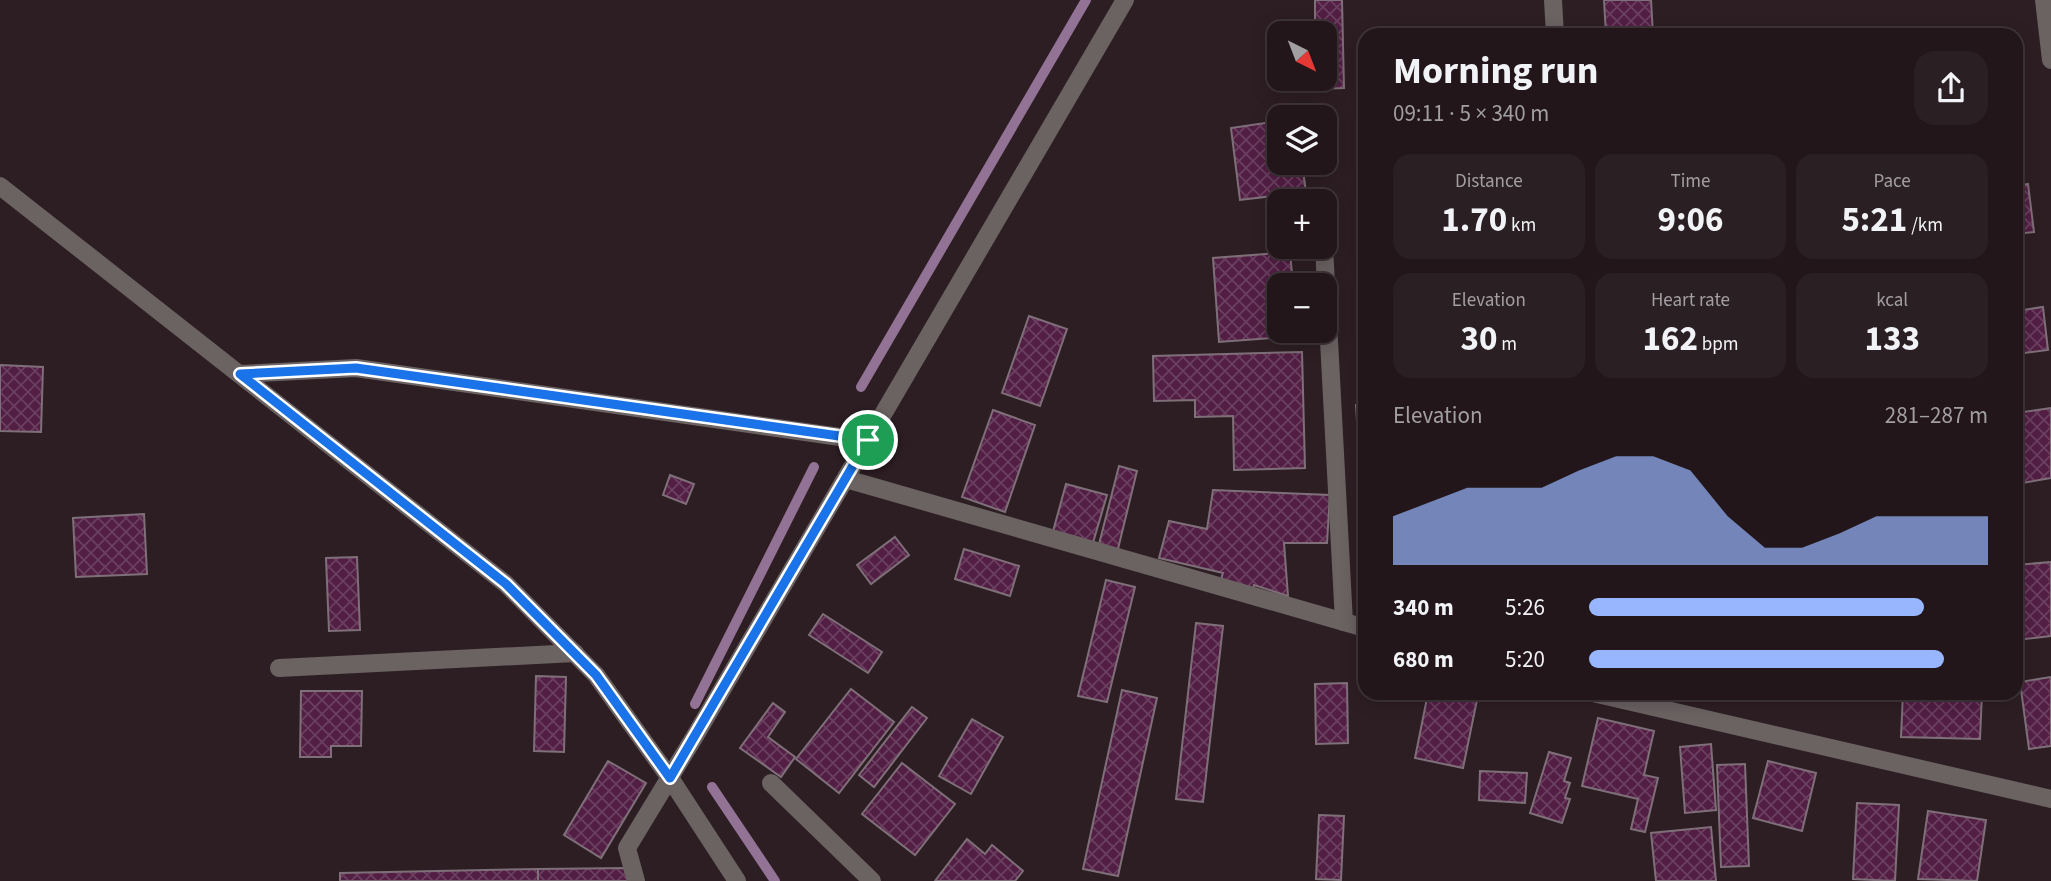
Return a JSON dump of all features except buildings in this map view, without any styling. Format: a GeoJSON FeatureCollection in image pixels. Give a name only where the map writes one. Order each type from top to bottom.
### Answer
{"type":"FeatureCollection","features":[{"type":"Feature","properties":{"kind":"street"},"geometry":{"type":"LineString","coordinates":[[636,881],[627,848],[1125,0]]}},
{"type":"Feature","properties":{"kind":"street"},"geometry":{"type":"LineString","coordinates":[[1553,0],[1555,28]]}},
{"type":"Feature","properties":{"kind":"street"},"geometry":{"type":"LineString","coordinates":[[2044,0],[2051,60]]}},
{"type":"Feature","properties":{"kind":"street"},"geometry":{"type":"LineString","coordinates":[[0,186],[506,584],[596,675],[670,778],[737,881]]}},
{"type":"Feature","properties":{"kind":"street"},"geometry":{"type":"LineString","coordinates":[[1325,259],[1344,622]]}},
{"type":"Feature","properties":{"kind":"street"},"geometry":{"type":"LineString","coordinates":[[240,374],[356,368],[868,440]]}},
{"type":"Feature","properties":{"kind":"street"},"geometry":{"type":"LineString","coordinates":[[846,479],[1358,626]]}},
{"type":"Feature","properties":{"kind":"street"},"geometry":{"type":"LineString","coordinates":[[279,668],[575,653]]}},
{"type":"Feature","properties":{"kind":"street"},"geometry":{"type":"LineString","coordinates":[[1623,700],[2051,799]]}},
{"type":"Feature","properties":{"kind":"street"},"geometry":{"type":"LineString","coordinates":[[771,783],[872,881]]}},
{"type":"Feature","properties":{"kind":"waterway"},"geometry":{"type":"LineString","coordinates":[[861,387],[1086,0]]}},
{"type":"Feature","properties":{"kind":"waterway"},"geometry":{"type":"LineString","coordinates":[[695,704],[814,467]]}},
{"type":"Feature","properties":{"kind":"waterway"},"geometry":{"type":"LineString","coordinates":[[712,787],[775,881]]}},
{"type":"Feature","properties":{"kind":"route"},"geometry":{"type":"LineString","coordinates":[[356,368],[868,440],[670,778],[596,675],[506,584],[240,374],[356,368]]}}]}
